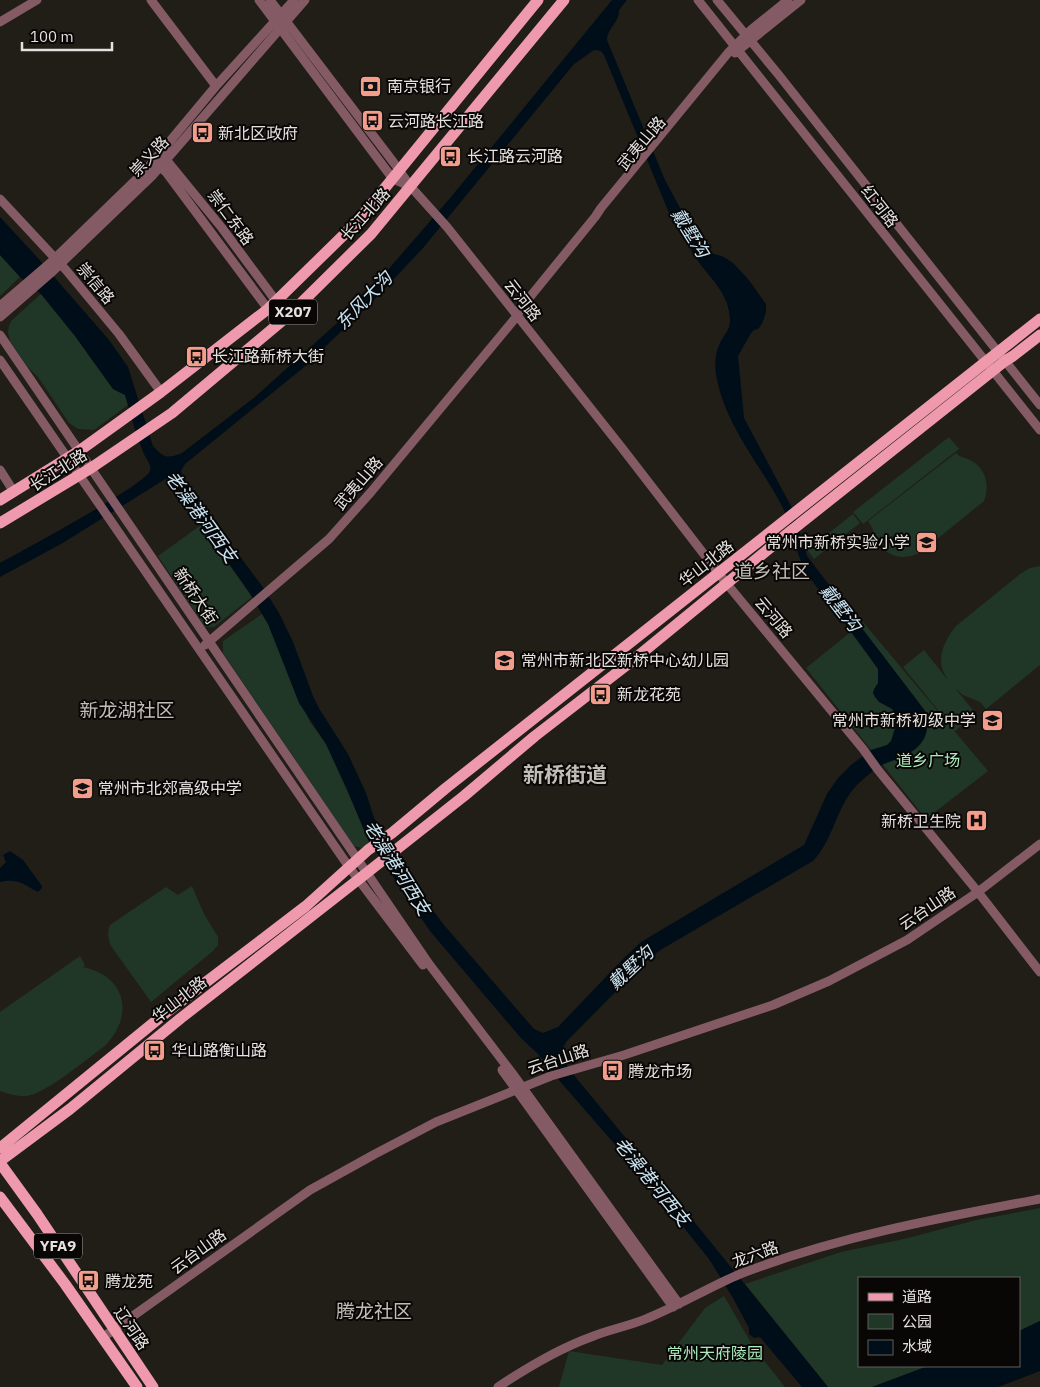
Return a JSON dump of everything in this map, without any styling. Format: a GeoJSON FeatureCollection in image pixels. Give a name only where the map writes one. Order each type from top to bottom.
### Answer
{"type":"FeatureCollection","features":[{"type":"Feature","properties":{"kind":"main road","name":"长江北路"},"geometry":{"type":"LineString","coordinates":[[0,500],[80,451],[159,393],[272,305],[358,221],[538,0]]}},
{"type":"Feature","properties":{"kind":"main road","name":"长江北路"},"geometry":{"type":"LineString","coordinates":[[0,523],[132,442],[172,413],[290,315],[371,234],[564,0]]}},
{"type":"Feature","properties":{"kind":"main road","name":"华山北路"},"geometry":{"type":"LineString","coordinates":[[0,1148],[168,1011],[306,906],[368,850],[392,833],[446,788],[719,574],[802,515],[1002,357],[1040,319]]}},
{"type":"Feature","properties":{"kind":"main road","name":"华山北路"},"geometry":{"type":"LineString","coordinates":[[1002,357],[1013,356],[1040,335]]}},
{"type":"Feature","properties":{"kind":"main road","name":"华山北路"},"geometry":{"type":"LineString","coordinates":[[0,1162],[70,1109],[180,1018],[464,796],[534,736],[632,661],[727,584],[785,528]]}},
{"type":"Feature","properties":{"kind":"main road","name":"辽河路"},"geometry":{"type":"LineString","coordinates":[[0,1162],[153,1387]]}},
{"type":"Feature","properties":{"kind":"main road","name":"辽河路"},"geometry":{"type":"LineString","coordinates":[[0,1197],[65,1284],[137,1387]]}},
{"type":"Feature","properties":{"kind":"street"},"geometry":{"type":"LineString","coordinates":[[0,22],[37,0]]}},
{"type":"Feature","properties":{"kind":"street"},"geometry":{"type":"LineString","coordinates":[[151,0],[216,86]]}},
{"type":"Feature","properties":{"kind":"street","name":"云河路"},"geometry":{"type":"LineString","coordinates":[[259,0],[280,21],[396,175],[411,187],[447,227],[719,574],[863,749],[1040,972]]}},
{"type":"Feature","properties":{"kind":"street","name":"云河路"},"geometry":{"type":"LineString","coordinates":[[270,0],[280,21]]}},
{"type":"Feature","properties":{"kind":"street","name":"崇义路"},"geometry":{"type":"LineString","coordinates":[[0,317],[158,164],[280,21],[294,0]]}},
{"type":"Feature","properties":{"kind":"street","name":"崇义路"},"geometry":{"type":"LineString","coordinates":[[164,157],[216,86],[280,21],[305,0]]}},
{"type":"Feature","properties":{"kind":"street","name":"红河路"},"geometry":{"type":"LineString","coordinates":[[698,0],[1040,430]]}},
{"type":"Feature","properties":{"kind":"street","name":"红河路"},"geometry":{"type":"LineString","coordinates":[[717,0],[1040,405]]}},
{"type":"Feature","properties":{"kind":"street","name":"武夷山路"},"geometry":{"type":"LineString","coordinates":[[200,648],[329,538],[371,492],[516,316],[525,312],[615,201],[643,160],[736,49],[788,0]]}},
{"type":"Feature","properties":{"kind":"street","name":"武夷山路"},"geometry":{"type":"LineString","coordinates":[[748,38],[801,0]]}},
{"type":"Feature","properties":{"kind":"street","name":"崇仁东路"},"geometry":{"type":"LineString","coordinates":[[164,157],[272,305]]}},
{"type":"Feature","properties":{"kind":"street","name":"崇仁东路"},"geometry":{"type":"LineString","coordinates":[[158,164],[272,305]]}},
{"type":"Feature","properties":{"kind":"street","name":"崇信路"},"geometry":{"type":"LineString","coordinates":[[0,199],[54,264],[119,334],[159,393]]}},
{"type":"Feature","properties":{"kind":"street","name":"崇义路"},"geometry":{"type":"LineString","coordinates":[[0,306],[29,287]]}},
{"type":"Feature","properties":{"kind":"street","name":"新桥大街"},"geometry":{"type":"LineString","coordinates":[[0,335],[124,516],[353,863]]}},
{"type":"Feature","properties":{"kind":"street","name":"新桥大街"},"geometry":{"type":"LineString","coordinates":[[0,360],[97,502],[353,863],[676,1305]]}},
{"type":"Feature","properties":{"kind":"street"},"geometry":{"type":"LineString","coordinates":[[0,470],[14,492]]}},
{"type":"Feature","properties":{"kind":"street","name":"云台山路"},"geometry":{"type":"LineString","coordinates":[[102,1338],[310,1190],[436,1122],[551,1076],[624,1055],[773,1005],[829,981],[907,940],[978,892],[1040,844]]}},
{"type":"Feature","properties":{"kind":"street","name":"龙六路"},"geometry":{"type":"LineString","coordinates":[[498,1387],[562,1349],[591,1336],[647,1318],[742,1274],[823,1246],[951,1216],[1040,1199]]}},
{"type":"Feature","properties":{"kind":"green space"},"geometry":{"type":"Polygon","coordinates":[[[0,255],[20,277],[0,296],[0,255]]]}},
{"type":"Feature","properties":{"kind":"green space"},"geometry":{"type":"Polygon","coordinates":[[[41,294],[75,336],[113,389],[125,395],[128,405],[94,430],[78,429],[69,423],[38,377],[27,366],[10,341],[8,333],[11,321],[41,294]]]}},
{"type":"Feature","properties":{"kind":"green space"},"geometry":{"type":"Polygon","coordinates":[[[949,437],[959,449],[863,524],[853,512],[949,437]]]}},
{"type":"Feature","properties":{"kind":"green space"},"geometry":{"type":"Polygon","coordinates":[[[956,453],[975,463],[983,472],[987,489],[984,501],[921,552],[904,557],[888,552],[877,540],[868,521],[956,453]]]}},
{"type":"Feature","properties":{"kind":"green space"},"geometry":{"type":"Polygon","coordinates":[[[853,514],[860,523],[814,559],[807,550],[853,514]]]}},
{"type":"Feature","properties":{"kind":"green space"},"geometry":{"type":"Polygon","coordinates":[[[201,525],[252,597],[214,627],[205,627],[158,556],[201,525]]]}},
{"type":"Feature","properties":{"kind":"green space"},"geometry":{"type":"Polygon","coordinates":[[[1040,566],[1040,665],[986,709],[980,702],[963,695],[955,688],[976,714],[955,731],[903,667],[924,650],[947,679],[942,668],[942,651],[949,635],[956,626],[1020,574],[1030,568],[1040,566]]]}},
{"type":"Feature","properties":{"kind":"green space"},"geometry":{"type":"Polygon","coordinates":[[[262,614],[310,722],[326,744],[370,842],[362,848],[354,846],[223,653],[223,641],[262,614]]]}},
{"type":"Feature","properties":{"kind":"green space","name":"道乡广场"},"geometry":{"type":"Polygon","coordinates":[[[863,622],[988,771],[926,819],[806,668],[863,622]]]}},
{"type":"Feature","properties":{"kind":"green space"},"geometry":{"type":"Polygon","coordinates":[[[192,886],[204,914],[218,937],[218,945],[151,1002],[111,946],[108,936],[110,925],[166,887],[178,895],[192,886]]]}},
{"type":"Feature","properties":{"kind":"green space"},"geometry":{"type":"Polygon","coordinates":[[[80,956],[85,965],[83,967],[108,978],[116,987],[121,997],[123,1009],[121,1021],[115,1033],[106,1045],[45,1089],[27,1096],[0,1091],[0,1012],[80,956]]]}},
{"type":"Feature","properties":{"kind":"green space"},"geometry":{"type":"Polygon","coordinates":[[[1040,1208],[1040,1321],[1020,1331],[1020,1277],[858,1277],[858,1367],[925,1367],[872,1387],[828,1387],[745,1284],[841,1252],[904,1239],[976,1220],[1040,1208]]]}},
{"type":"Feature","properties":{"kind":"green space","name":"常州天府陵园"},"geometry":{"type":"Polygon","coordinates":[[[724,1296],[754,1348],[785,1387],[559,1387],[569,1351],[662,1365],[705,1308],[724,1296]]]}},
{"type":"Feature","properties":{"kind":"water"},"geometry":{"type":"Polygon","coordinates":[[[612,0],[627,0],[619,10],[618,18],[609,32],[607,40],[665,180],[696,238],[711,253],[724,257],[733,263],[748,279],[766,304],[766,312],[762,324],[751,333],[738,356],[744,418],[792,508],[807,556],[926,712],[927,724],[923,741],[911,752],[881,765],[860,782],[846,800],[826,842],[813,861],[662,949],[647,960],[566,1042],[563,1048],[564,1061],[577,1079],[828,1387],[802,1387],[760,1337],[754,1338],[749,1334],[749,1328],[733,1298],[709,1259],[639,1172],[430,931],[368,840],[326,744],[299,703],[268,624],[249,592],[167,478],[61,544],[0,577],[0,563],[127,490],[143,479],[150,471],[150,464],[138,440],[125,395],[113,389],[75,336],[41,294],[20,277],[0,255],[0,217],[109,340],[128,367],[153,446],[160,453],[169,457],[182,453],[255,397],[336,324],[380,279],[451,197],[612,0]],[[594,50],[574,64],[423,248],[374,300],[303,368],[185,464],[181,471],[183,479],[191,491],[262,586],[279,613],[293,642],[313,696],[348,754],[366,793],[374,818],[406,864],[425,900],[444,925],[534,1029],[543,1033],[558,1027],[641,942],[804,845],[827,794],[838,778],[851,765],[871,750],[887,745],[891,741],[896,716],[892,709],[879,702],[873,693],[878,683],[878,669],[806,572],[783,508],[745,445],[725,406],[715,367],[717,351],[730,324],[727,302],[694,255],[669,213],[601,51],[594,50]]]}},
{"type":"Feature","properties":{"kind":"water"},"geometry":{"type":"Polygon","coordinates":[[[10,851],[23,860],[42,886],[38,892],[16,881],[0,882],[0,868],[6,862],[3,855],[10,851]]]}},
{"type":"Feature","properties":{"kind":"water"},"geometry":{"type":"Polygon","coordinates":[[[1040,1321],[1040,1371],[998,1387],[872,1387],[925,1367],[1020,1367],[1020,1331],[1040,1321]]]}},
{"type":"Feature","properties":{"kind":"place","name":"南京银行"},"geometry":{"type":"Point","coordinates":[371,86]}},
{"type":"Feature","properties":{"kind":"place","name":"云河路长江路"},"geometry":{"type":"Point","coordinates":[372,121]}},
{"type":"Feature","properties":{"kind":"place","name":"新北区政府"},"geometry":{"type":"Point","coordinates":[202,133]}},
{"type":"Feature","properties":{"kind":"place","name":"长江路云河路"},"geometry":{"type":"Point","coordinates":[451,156]}},
{"type":"Feature","properties":{"kind":"place","name":"长江路新桥大街"},"geometry":{"type":"Point","coordinates":[196,356]}},
{"type":"Feature","properties":{"kind":"place","name":"常州市新桥实验小学"},"geometry":{"type":"Point","coordinates":[926,542]}},
{"type":"Feature","properties":{"kind":"place","name":"常州市新北区新桥中心幼儿园"},"geometry":{"type":"Point","coordinates":[505,660]}},
{"type":"Feature","properties":{"kind":"place","name":"新龙花苑"},"geometry":{"type":"Point","coordinates":[601,694]}},
{"type":"Feature","properties":{"kind":"place","name":"常州市新桥初级中学"},"geometry":{"type":"Point","coordinates":[992,720]}},
{"type":"Feature","properties":{"kind":"place","name":"常州市北郊高级中学"},"geometry":{"type":"Point","coordinates":[82,788]}},
{"type":"Feature","properties":{"kind":"place","name":"新桥卫生院"},"geometry":{"type":"Point","coordinates":[977,821]}},
{"type":"Feature","properties":{"kind":"place","name":"华山路衡山路"},"geometry":{"type":"Point","coordinates":[155,1050]}},
{"type":"Feature","properties":{"kind":"place","name":"腾龙市场"},"geometry":{"type":"Point","coordinates":[612,1071]}},
{"type":"Feature","properties":{"kind":"place","name":"腾龙苑"},"geometry":{"type":"Point","coordinates":[89,1281]}},
{"type":"Feature","properties":{"kind":"district","name":"道乡社区"},"geometry":{"type":"Point","coordinates":[772,571]}},
{"type":"Feature","properties":{"kind":"district","name":"新龙湖社区"},"geometry":{"type":"Point","coordinates":[127,710]}},
{"type":"Feature","properties":{"kind":"district","name":"新桥街道"},"geometry":{"type":"Point","coordinates":[565,775]}},
{"type":"Feature","properties":{"kind":"district","name":"腾龙社区"},"geometry":{"type":"Point","coordinates":[374,1311]}},
{"type":"Feature","properties":{"kind":"water label","name":"戴墅沟"},"geometry":{"type":"Point","coordinates":[690,233]}},
{"type":"Feature","properties":{"kind":"water label","name":"东风大沟"},"geometry":{"type":"Point","coordinates":[364,301]}},
{"type":"Feature","properties":{"kind":"water label","name":"老澡港河西支"},"geometry":{"type":"Point","coordinates":[201,517]}},
{"type":"Feature","properties":{"kind":"water label","name":"戴墅沟"},"geometry":{"type":"Point","coordinates":[840,608]}},
{"type":"Feature","properties":{"kind":"water label","name":"老澡港河西支"},"geometry":{"type":"Point","coordinates":[397,868]}},
{"type":"Feature","properties":{"kind":"water label","name":"戴墅沟"},"geometry":{"type":"Point","coordinates":[631,968]}},
{"type":"Feature","properties":{"kind":"water label","name":"老澡港河西支"},"geometry":{"type":"Point","coordinates":[652,1182]}}]}
